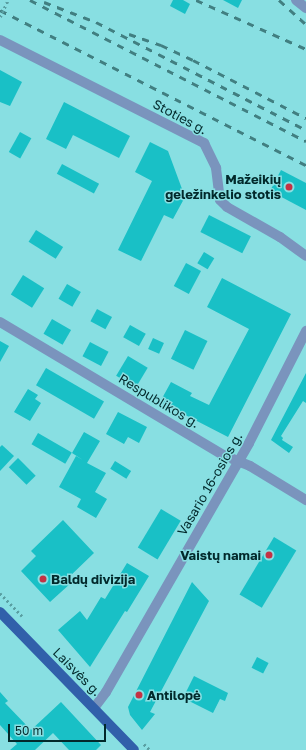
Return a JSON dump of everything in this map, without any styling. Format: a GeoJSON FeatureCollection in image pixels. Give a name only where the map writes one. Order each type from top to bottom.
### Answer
{"type":"FeatureCollection","features":[{"type":"Feature","properties":{"kind":"main road","name":"Laisvės g."},"geometry":{"type":"LineString","coordinates":[[2,617],[134,750]]}},
{"type":"Feature","properties":{"kind":"street"},"geometry":{"type":"LineString","coordinates":[[296,0],[306,8]]}},
{"type":"Feature","properties":{"kind":"street","name":"Stoties g."},"geometry":{"type":"LineString","coordinates":[[0,40],[204,143],[216,168],[220,200],[227,207],[280,238],[306,256]]}},
{"type":"Feature","properties":{"kind":"street","name":"Respublikos g."},"geometry":{"type":"LineString","coordinates":[[0,322],[223,455],[250,466],[306,500]]}},
{"type":"Feature","properties":{"kind":"street","name":"Vasario 16-osios g."},"geometry":{"type":"LineString","coordinates":[[94,708],[106,692],[238,461],[306,331]]}},
{"type":"Feature","properties":{"kind":"path"},"geometry":{"type":"LineString","coordinates":[[0,17],[8,0]]}},
{"type":"Feature","properties":{"kind":"building"},"geometry":{"type":"Polygon","coordinates":[[[173,0],[183,0],[190,4],[185,14],[170,6],[173,0]]]}},
{"type":"Feature","properties":{"kind":"building"},"geometry":{"type":"Polygon","coordinates":[[[223,0],[242,0],[238,8],[223,0]]]}},
{"type":"Feature","properties":{"kind":"building"},"geometry":{"type":"Polygon","coordinates":[[[0,70],[22,82],[10,106],[0,102],[0,70]]]}},
{"type":"Feature","properties":{"kind":"building"},"geometry":{"type":"Polygon","coordinates":[[[64,102],[130,136],[119,158],[73,135],[66,149],[46,139],[64,102]]]}},
{"type":"Feature","properties":{"kind":"building"},"geometry":{"type":"Polygon","coordinates":[[[20,132],[31,138],[20,158],[9,152],[20,132]]]}},
{"type":"Feature","properties":{"kind":"building"},"geometry":{"type":"Polygon","coordinates":[[[150,142],[168,151],[185,197],[173,219],[164,215],[141,261],[118,250],[152,181],[135,172],[150,142]]]}},
{"type":"Feature","properties":{"kind":"building"},"geometry":{"type":"Polygon","coordinates":[[[62,164],[99,184],[94,193],[57,174],[62,164]]]}},
{"type":"Feature","properties":{"kind":"building","name":"Mažeikių geležinkelio stotis"},"geometry":{"type":"Polygon","coordinates":[[[281,170],[306,183],[306,210],[270,191],[281,170]]]}},
{"type":"Feature","properties":{"kind":"building"},"geometry":{"type":"Polygon","coordinates":[[[209,215],[251,236],[242,253],[200,232],[209,215]]]}},
{"type":"Feature","properties":{"kind":"building"},"geometry":{"type":"Polygon","coordinates":[[[36,230],[63,247],[56,259],[29,242],[36,230]]]}},
{"type":"Feature","properties":{"kind":"building"},"geometry":{"type":"Polygon","coordinates":[[[204,252],[214,258],[208,269],[197,263],[204,252]]]}},
{"type":"Feature","properties":{"kind":"building"},"geometry":{"type":"Polygon","coordinates":[[[186,263],[201,271],[189,294],[174,286],[186,263]]]}},
{"type":"Feature","properties":{"kind":"building"},"geometry":{"type":"Polygon","coordinates":[[[23,275],[44,288],[32,308],[11,295],[23,275]]]}},
{"type":"Feature","properties":{"kind":"building"},"geometry":{"type":"Polygon","coordinates":[[[222,278],[291,314],[228,437],[160,402],[171,382],[192,393],[190,396],[209,405],[249,329],[207,307],[222,278]]]}},
{"type":"Feature","properties":{"kind":"building"},"geometry":{"type":"Polygon","coordinates":[[[67,284],[81,292],[72,307],[58,299],[67,284]]]}},
{"type":"Feature","properties":{"kind":"building"},"geometry":{"type":"Polygon","coordinates":[[[97,309],[112,317],[105,329],[90,321],[97,309]]]}},
{"type":"Feature","properties":{"kind":"building"},"geometry":{"type":"Polygon","coordinates":[[[52,319],[71,330],[63,345],[44,334],[52,319]]]}},
{"type":"Feature","properties":{"kind":"building"},"geometry":{"type":"Polygon","coordinates":[[[130,325],[146,334],[139,346],[123,337],[130,325]]]}},
{"type":"Feature","properties":{"kind":"building"},"geometry":{"type":"Polygon","coordinates":[[[185,330],[207,341],[193,370],[171,359],[185,330]]]}},
{"type":"Feature","properties":{"kind":"building"},"geometry":{"type":"Polygon","coordinates":[[[153,338],[164,343],[159,354],[148,349],[153,338]]]}},
{"type":"Feature","properties":{"kind":"building"},"geometry":{"type":"Polygon","coordinates":[[[0,341],[9,346],[0,362],[0,341]]]}},
{"type":"Feature","properties":{"kind":"building"},"geometry":{"type":"Polygon","coordinates":[[[90,342],[109,352],[101,366],[82,356],[90,342]]]}},
{"type":"Feature","properties":{"kind":"building"},"geometry":{"type":"Polygon","coordinates":[[[128,356],[148,368],[136,388],[116,376],[128,356]]]}},
{"type":"Feature","properties":{"kind":"building"},"geometry":{"type":"Polygon","coordinates":[[[46,368],[104,402],[94,419],[36,385],[46,368]]]}},
{"type":"Feature","properties":{"kind":"building"},"geometry":{"type":"Polygon","coordinates":[[[306,373],[306,403],[303,401],[281,436],[283,438],[282,440],[293,447],[289,453],[271,440],[306,373]]]}},
{"type":"Feature","properties":{"kind":"building"},"geometry":{"type":"Polygon","coordinates":[[[28,389],[38,395],[35,399],[41,403],[30,421],[14,412],[28,389]]]}},
{"type":"Feature","properties":{"kind":"building"},"geometry":{"type":"Polygon","coordinates":[[[118,412],[147,427],[139,443],[128,437],[124,444],[106,434],[118,412]]]}},
{"type":"Feature","properties":{"kind":"building"},"geometry":{"type":"Polygon","coordinates":[[[84,432],[100,441],[87,463],[106,473],[95,492],[107,499],[96,518],[77,507],[81,499],[59,487],[76,456],[83,460],[72,453],[84,432]]]}},
{"type":"Feature","properties":{"kind":"building"},"geometry":{"type":"Polygon","coordinates":[[[38,433],[72,452],[65,464],[32,444],[38,433]]]}},
{"type":"Feature","properties":{"kind":"building"},"geometry":{"type":"Polygon","coordinates":[[[2,445],[14,456],[0,471],[0,447],[2,445]]]}},
{"type":"Feature","properties":{"kind":"building"},"geometry":{"type":"Polygon","coordinates":[[[18,458],[36,476],[26,485],[9,467],[18,458]]]}},
{"type":"Feature","properties":{"kind":"building"},"geometry":{"type":"Polygon","coordinates":[[[115,461],[131,471],[126,479],[110,469],[115,461]]]}},
{"type":"Feature","properties":{"kind":"building"},"geometry":{"type":"Polygon","coordinates":[[[161,509],[181,521],[158,559],[138,548],[161,509]]]}},
{"type":"Feature","properties":{"kind":"building"},"geometry":{"type":"Polygon","coordinates":[[[63,520],[94,553],[67,579],[71,583],[50,602],[21,571],[36,556],[31,551],[63,520]]]}},
{"type":"Feature","properties":{"kind":"building"},"geometry":{"type":"Polygon","coordinates":[[[274,537],[296,550],[262,608],[239,594],[274,537]]]}},
{"type":"Feature","properties":{"kind":"building"},"geometry":{"type":"Polygon","coordinates":[[[127,563],[149,576],[90,667],[58,630],[80,611],[87,620],[101,597],[105,599],[127,563]]]}},
{"type":"Feature","properties":{"kind":"building"},"geometry":{"type":"Polygon","coordinates":[[[192,582],[209,601],[150,712],[155,714],[142,730],[130,715],[128,707],[192,582]]]}},
{"type":"Feature","properties":{"kind":"building"},"geometry":{"type":"Polygon","coordinates":[[[257,657],[269,663],[263,674],[252,668],[257,657]]]}},
{"type":"Feature","properties":{"kind":"building"},"geometry":{"type":"Polygon","coordinates":[[[194,676],[228,693],[225,701],[220,699],[213,713],[183,698],[194,676]]]}},
{"type":"Feature","properties":{"kind":"building"},"geometry":{"type":"Polygon","coordinates":[[[0,692],[8,701],[5,703],[31,730],[61,702],[101,745],[96,750],[69,750],[53,733],[35,750],[10,750],[17,744],[0,725],[0,692]]]}},
{"type":"Feature","properties":{"kind":"railway"},"geometry":{"type":"LineString","coordinates":[[30,0],[306,141]]}},
{"type":"Feature","properties":{"kind":"railway"},"geometry":{"type":"LineString","coordinates":[[196,0],[306,49]]}},
{"type":"Feature","properties":{"kind":"railway"},"geometry":{"type":"LineString","coordinates":[[279,0],[306,24]]}},
{"type":"Feature","properties":{"kind":"railway"},"geometry":{"type":"LineString","coordinates":[[44,2],[96,22],[306,130]]}},
{"type":"Feature","properties":{"kind":"railway"},"geometry":{"type":"LineString","coordinates":[[0,10],[306,165]]}},
{"type":"Feature","properties":{"kind":"railway"},"geometry":{"type":"LineString","coordinates":[[129,34],[161,45],[193,60],[306,118]]}},
{"type":"Feature","properties":{"kind":"place","name":"Mažeikių geležinkelio stotis"},"geometry":{"type":"Point","coordinates":[289,187]}},
{"type":"Feature","properties":{"kind":"place","name":"Vaistų namai"},"geometry":{"type":"Point","coordinates":[269,555]}},
{"type":"Feature","properties":{"kind":"place","name":"Baldų divizija"},"geometry":{"type":"Point","coordinates":[43,579]}},
{"type":"Feature","properties":{"kind":"place","name":"Antilopė"},"geometry":{"type":"Point","coordinates":[139,695]}}]}
